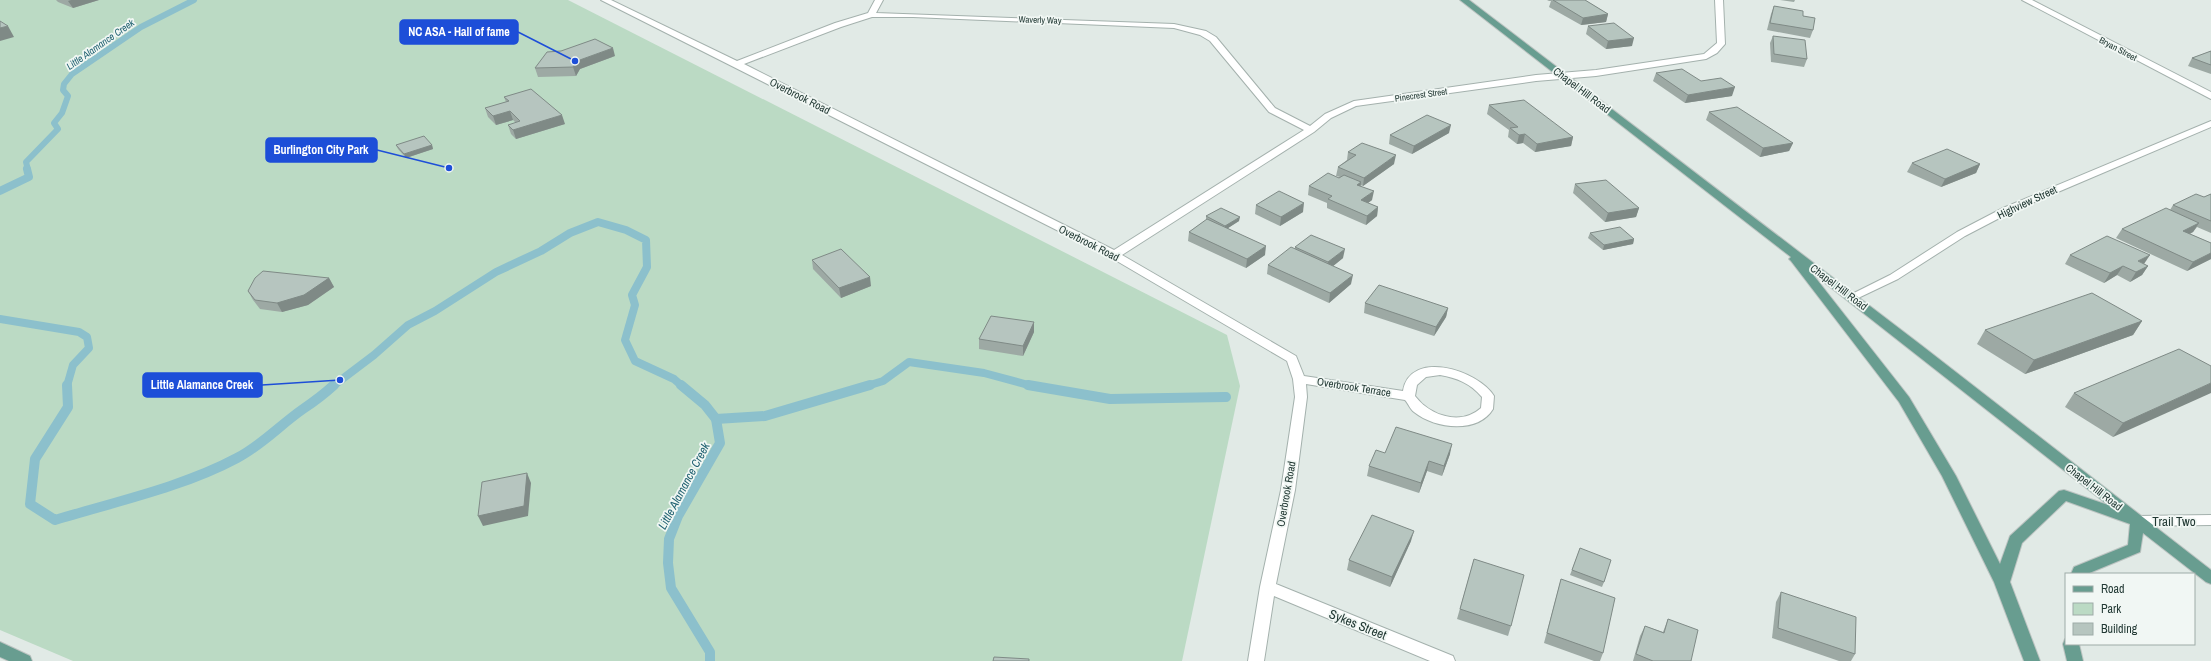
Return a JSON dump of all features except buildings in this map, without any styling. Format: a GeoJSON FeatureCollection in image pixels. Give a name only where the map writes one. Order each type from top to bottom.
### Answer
{"type":"FeatureCollection","features":[{"type":"Feature","properties":{"kind":"main road","name":"Chapel Hill Road"},"geometry":{"type":"LineString","coordinates":[[1464,0],[1852,298],[2211,578]]}},
{"type":"Feature","properties":{"kind":"main road"},"geometry":{"type":"LineString","coordinates":[[1784,246],[1904,400],[1949,476],[2002,582],[2032,661]]}},
{"type":"Feature","properties":{"kind":"main road"},"geometry":{"type":"LineString","coordinates":[[2002,582],[2015,540],[2064,495],[2137,521],[2135,548],[2079,571],[2078,573]]}},
{"type":"Feature","properties":{"kind":"main road"},"geometry":{"type":"LineString","coordinates":[[2071,645],[2075,661]]}},
{"type":"Feature","properties":{"kind":"main road"},"geometry":{"type":"LineString","coordinates":[[0,649],[24,661]]}},
{"type":"Feature","properties":{"kind":"street","name":"Overbrook Road"},"geometry":{"type":"LineString","coordinates":[[605,0],[737,64],[1114,255],[1292,358],[1299,379],[1301,397],[1288,490],[1268,587],[1256,661]]}},
{"type":"Feature","properties":{"kind":"street"},"geometry":{"type":"LineString","coordinates":[[871,15],[879,0]]}},
{"type":"Feature","properties":{"kind":"street","name":"Pinecrest Street"},"geometry":{"type":"LineString","coordinates":[[1114,255],[1311,130],[1328,116],[1354,104],[1563,76],[1596,73],[1706,56],[1714,52],[1722,44],[1719,0]]}},
{"type":"Feature","properties":{"kind":"street","name":"Bryan Street"},"geometry":{"type":"LineString","coordinates":[[2026,0],[2211,96]]}},
{"type":"Feature","properties":{"kind":"street","name":"Waverly Way"},"geometry":{"type":"LineString","coordinates":[[737,64],[838,25],[871,15],[1133,23],[1174,26],[1192,29],[1213,39],[1272,110],[1311,130]]}},
{"type":"Feature","properties":{"kind":"street","name":"Highview Street"},"geometry":{"type":"LineString","coordinates":[[1852,298],[1894,277],[1961,234],[2007,210],[2211,124]]}},
{"type":"Feature","properties":{"kind":"street"},"geometry":{"type":"LineString","coordinates":[[1440,371],[1460,374],[1478,384],[1488,396],[1487,409],[1476,419],[1457,422],[1436,418],[1418,408],[1409,396],[1411,383],[1422,374],[1440,371]]}},
{"type":"Feature","properties":{"kind":"street","name":"Overbrook Terrace"},"geometry":{"type":"LineString","coordinates":[[1299,379],[1409,396]]}},
{"type":"Feature","properties":{"kind":"street","name":"Trail Two"},"geometry":{"type":"LineString","coordinates":[[2137,521],[2211,520]]}},
{"type":"Feature","properties":{"kind":"street","name":"Sykes Street"},"geometry":{"type":"LineString","coordinates":[[1268,587],[1447,661]]}},
{"type":"Feature","properties":{"kind":"green space"},"geometry":{"type":"Polygon","coordinates":[[[0,0],[568,0],[1227,335],[1240,386],[1182,661],[73,661],[0,630],[0,0]]]}},
{"type":"Feature","properties":{"kind":"waterway","name":"Little Alamance Creek"},"geometry":{"type":"LineString","coordinates":[[28,170],[26,162],[58,129],[54,123],[62,113],[68,96],[63,90],[64,84],[72,74],[141,27],[194,0]]}},
{"type":"Feature","properties":{"kind":"waterway","name":"Little Alamance Creek"},"geometry":{"type":"LineString","coordinates":[[0,191],[29,177],[27,169]]}},
{"type":"Feature","properties":{"kind":"waterway","name":"Little Alamance Creek"},"geometry":{"type":"LineString","coordinates":[[333,386],[374,355],[408,325],[435,311],[496,272],[541,251],[570,233],[598,222],[626,230],[646,240],[647,267],[632,295],[635,305],[625,340],[635,361],[674,379],[682,386]]}},
{"type":"Feature","properties":{"kind":"waterway","name":"Little Alamance Creek"},"geometry":{"type":"LineString","coordinates":[[0,319],[79,332],[87,337],[89,348],[73,365],[67,386]]}},
{"type":"Feature","properties":{"kind":"waterway"},"geometry":{"type":"LineString","coordinates":[[867,386],[883,381],[909,362],[984,373],[1029,385]]}},
{"type":"Feature","properties":{"kind":"waterway","name":"Little Alamance Creek"},"geometry":{"type":"LineString","coordinates":[[67,386],[68,407],[35,459],[30,504],[55,520],[171,486],[237,458],[263,441],[334,385]]}},
{"type":"Feature","properties":{"kind":"waterway","name":"Little Alamance Creek"},"geometry":{"type":"LineString","coordinates":[[681,385],[705,405],[716,419]]}},
{"type":"Feature","properties":{"kind":"waterway"},"geometry":{"type":"LineString","coordinates":[[716,419],[765,416],[870,385]]}},
{"type":"Feature","properties":{"kind":"waterway"},"geometry":{"type":"LineString","coordinates":[[1029,385],[1110,399],[1226,397]]}},
{"type":"Feature","properties":{"kind":"waterway","name":"Little Alamance Creek"},"geometry":{"type":"LineString","coordinates":[[710,661],[710,652],[671,588],[668,563],[669,539],[678,516],[720,443],[716,419]]}},
{"type":"Feature","properties":{"kind":"place","name":"NC ASA - Hall of fame"},"geometry":{"type":"Point","coordinates":[575,61]}},
{"type":"Feature","properties":{"kind":"place","name":"Burlington City Park"},"geometry":{"type":"Point","coordinates":[449,168]}},
{"type":"Feature","properties":{"kind":"place","name":"Little Alamance Creek"},"geometry":{"type":"Point","coordinates":[340,380]}}]}
